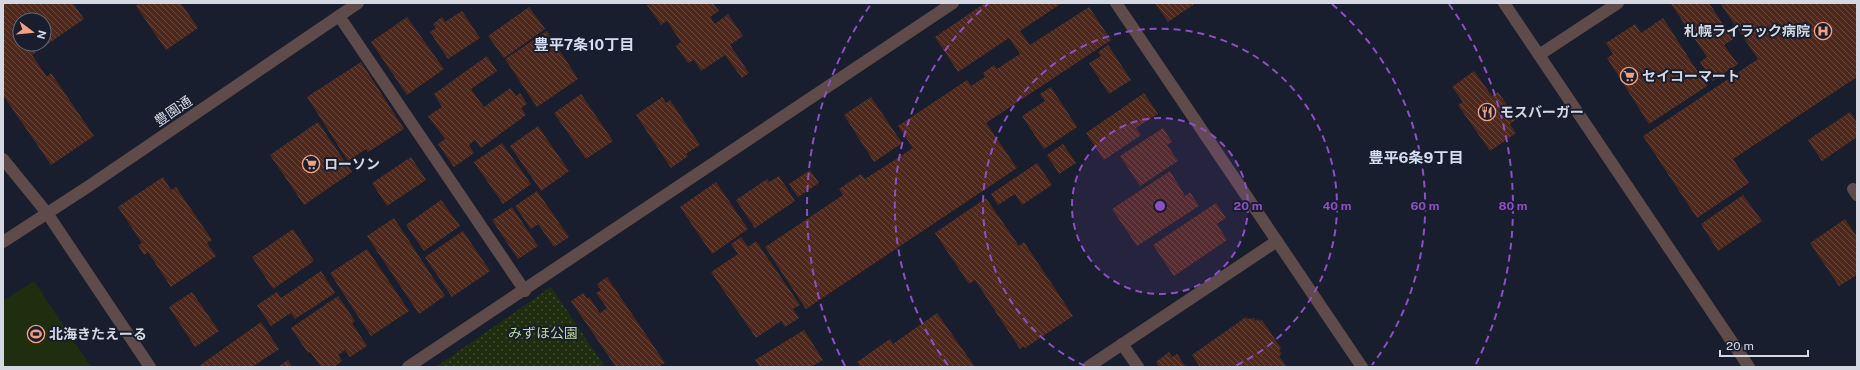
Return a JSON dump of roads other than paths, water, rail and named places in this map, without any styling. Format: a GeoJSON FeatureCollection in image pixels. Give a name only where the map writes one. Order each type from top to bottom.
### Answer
{"type":"FeatureCollection","features":[{"type":"Feature","properties":{"kind":"street","name":"豊園通"},"geometry":{"type":"LineString","coordinates":[[3,242],[358,3]]}},
{"type":"Feature","properties":{"kind":"street"},"geometry":{"type":"LineString","coordinates":[[408,367],[525,291],[953,3]]}},
{"type":"Feature","properties":{"kind":"street"},"geometry":{"type":"LineString","coordinates":[[1116,3],[1362,367]]}},
{"type":"Feature","properties":{"kind":"street"},"geometry":{"type":"LineString","coordinates":[[1504,3],[1749,367]]}},
{"type":"Feature","properties":{"kind":"street"},"geometry":{"type":"LineString","coordinates":[[1539,55],[1618,3]]}},
{"type":"Feature","properties":{"kind":"street"},"geometry":{"type":"LineString","coordinates":[[339,16],[525,291]]}},
{"type":"Feature","properties":{"kind":"street"},"geometry":{"type":"LineString","coordinates":[[3,159],[47,213],[150,367]]}},
{"type":"Feature","properties":{"kind":"street"},"geometry":{"type":"LineString","coordinates":[[1088,367],[1277,241]]}},
{"type":"Feature","properties":{"kind":"street"},"geometry":{"type":"LineString","coordinates":[[1122,344],[1138,367]]}},
{"type":"Feature","properties":{"kind":"place","name":"札幌ライラック病院"},"geometry":{"type":"Point","coordinates":[1823,31]}},
{"type":"Feature","properties":{"kind":"place","name":"セイコーマート"},"geometry":{"type":"Point","coordinates":[1629,76]}},
{"type":"Feature","properties":{"kind":"place","name":"モスバーガー"},"geometry":{"type":"Point","coordinates":[1487,112]}},
{"type":"Feature","properties":{"kind":"place","name":"ローソン"},"geometry":{"type":"Point","coordinates":[311,164]}},
{"type":"Feature","properties":{"kind":"place","name":"北海きたえーる"},"geometry":{"type":"Point","coordinates":[36,334]}},
{"type":"Feature","properties":{"kind":"district","name":"豊平7条10丁目"},"geometry":{"type":"Point","coordinates":[584,45]}},
{"type":"Feature","properties":{"kind":"district","name":"豊平6条9丁目"},"geometry":{"type":"Point","coordinates":[1416,158]}},
{"type":"Feature","properties":{"kind":"park label","name":"みずほ公園"},"geometry":{"type":"Point","coordinates":[543,333]}}]}
